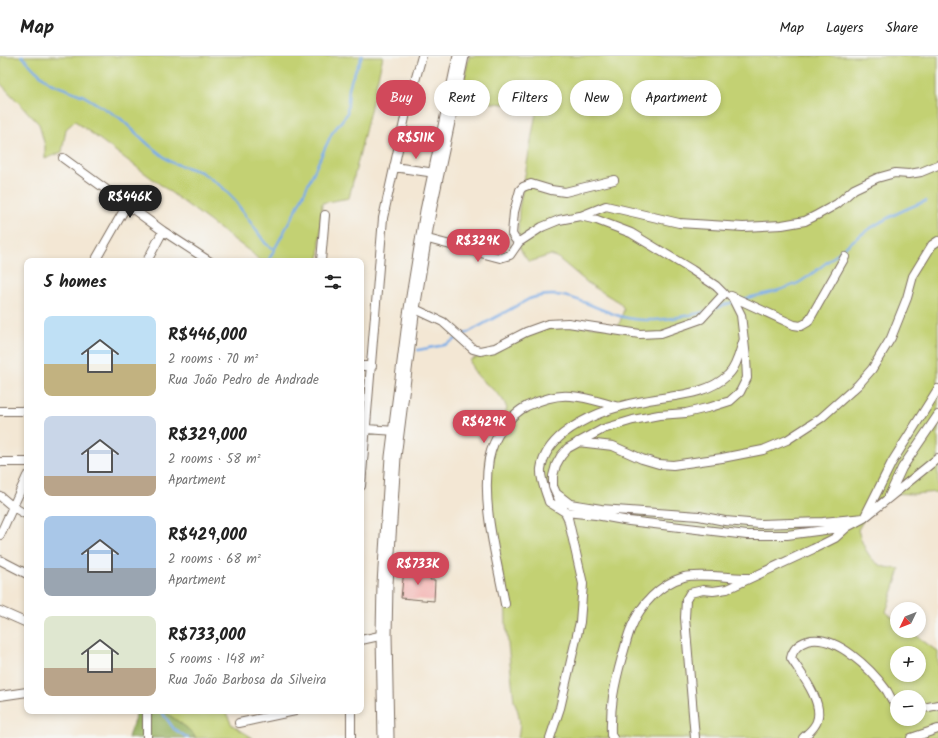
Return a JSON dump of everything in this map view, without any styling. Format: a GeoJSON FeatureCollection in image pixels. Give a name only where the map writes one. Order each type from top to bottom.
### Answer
{"type":"FeatureCollection","features":[{"type":"Feature","properties":{"kind":"highway"},"geometry":{"type":"LineString","coordinates":[[386,738],[384,634],[385,584],[390,492],[396,431],[412,308],[435,173],[461,56]]}},
{"type":"Feature","properties":{"kind":"street"},"geometry":{"type":"LineString","coordinates":[[364,452],[383,218],[406,113],[422,56]]}},
{"type":"Feature","properties":{"kind":"street"},"geometry":{"type":"LineString","coordinates":[[63,158],[199,258]]}},
{"type":"Feature","properties":{"kind":"street"},"geometry":{"type":"LineString","coordinates":[[424,238],[500,258],[510,256],[519,242],[542,227],[559,220],[580,216],[606,206],[685,224],[743,227],[782,225],[805,221],[837,204],[854,189],[877,178],[895,173],[909,174],[921,172],[938,165]]}},
{"type":"Feature","properties":{"kind":"street"},"geometry":{"type":"LineString","coordinates":[[394,167],[435,173]]}},
{"type":"Feature","properties":{"kind":"street"},"geometry":{"type":"LineString","coordinates":[[519,242],[512,234],[514,212],[520,190],[523,187],[531,184],[565,192],[614,180]]}},
{"type":"Feature","properties":{"kind":"street"},"geometry":{"type":"LineString","coordinates":[[97,258],[127,205]]}},
{"type":"Feature","properties":{"kind":"street"},"geometry":{"type":"LineString","coordinates":[[321,258],[325,215]]}},
{"type":"Feature","properties":{"kind":"street"},"geometry":{"type":"LineString","coordinates":[[580,216],[597,220],[631,233],[692,270],[728,295],[794,325],[801,326],[808,322],[845,257]]}},
{"type":"Feature","properties":{"kind":"street"},"geometry":{"type":"LineString","coordinates":[[149,258],[163,231]]}},
{"type":"Feature","properties":{"kind":"street"},"geometry":{"type":"LineString","coordinates":[[578,442],[613,446],[642,459],[659,464],[673,465],[763,450],[787,440],[821,418],[858,385],[872,369],[891,338],[907,298],[913,276],[932,245],[938,241]]}},
{"type":"Feature","properties":{"kind":"street"},"geometry":{"type":"LineString","coordinates":[[412,308],[443,322],[473,349],[480,351],[495,348],[526,332],[548,324],[568,323],[640,334],[661,333],[701,319],[728,295]]}},
{"type":"Feature","properties":{"kind":"street"},"geometry":{"type":"LineString","coordinates":[[550,738],[560,708],[580,622],[583,584],[568,518],[553,486],[553,476],[556,465],[568,448],[603,429],[633,420],[659,415],[686,413],[711,407],[730,400],[740,392],[747,378],[744,339],[741,315],[728,295]]}},
{"type":"Feature","properties":{"kind":"street"},"geometry":{"type":"LineString","coordinates":[[744,339],[729,375],[718,382],[692,393],[643,401],[599,414],[580,422],[556,440],[545,455],[541,470],[549,502],[565,512],[747,535],[787,535],[847,527]]}},
{"type":"Feature","properties":{"kind":"street"},"geometry":{"type":"LineString","coordinates":[[364,366],[372,366]]}},
{"type":"Feature","properties":{"kind":"street"},"geometry":{"type":"LineString","coordinates":[[864,518],[892,462],[938,389]]}},
{"type":"Feature","properties":{"kind":"street"},"geometry":{"type":"LineString","coordinates":[[505,604],[489,516],[486,485],[489,458],[496,438],[507,422],[521,410],[536,402],[554,396],[571,396],[619,407]]}},
{"type":"Feature","properties":{"kind":"street"},"geometry":{"type":"LineString","coordinates":[[0,411],[24,411]]}},
{"type":"Feature","properties":{"kind":"street"},"geometry":{"type":"LineString","coordinates":[[888,499],[902,468],[938,415]]}},
{"type":"Feature","properties":{"kind":"street"},"geometry":{"type":"LineString","coordinates":[[366,429],[396,431]]}},
{"type":"Feature","properties":{"kind":"street"},"geometry":{"type":"LineString","coordinates":[[694,738],[685,618],[686,600],[690,593],[702,590],[713,591],[727,589],[813,550],[835,538],[847,527],[864,518],[938,458]]}},
{"type":"Feature","properties":{"kind":"street"},"geometry":{"type":"LineString","coordinates":[[0,462],[24,462]]}},
{"type":"Feature","properties":{"kind":"street"},"geometry":{"type":"LineString","coordinates":[[0,536],[24,483]]}},
{"type":"Feature","properties":{"kind":"street"},"geometry":{"type":"LineString","coordinates":[[557,494],[570,504],[601,509],[699,516],[725,521],[760,524],[823,522],[864,518]]}},
{"type":"Feature","properties":{"kind":"street"},"geometry":{"type":"LineString","coordinates":[[0,496],[13,507],[24,513]]}},
{"type":"Feature","properties":{"kind":"street"},"geometry":{"type":"LineString","coordinates":[[0,560],[24,572]]}},
{"type":"Feature","properties":{"kind":"street"},"geometry":{"type":"LineString","coordinates":[[613,738],[611,735],[610,714],[614,685],[631,628],[642,609],[656,592],[685,576],[749,578]]}},
{"type":"Feature","properties":{"kind":"street"},"geometry":{"type":"LineString","coordinates":[[0,611],[24,623]]}},
{"type":"Feature","properties":{"kind":"street"},"geometry":{"type":"LineString","coordinates":[[364,639],[384,634]]}},
{"type":"Feature","properties":{"kind":"street"},"geometry":{"type":"LineString","coordinates":[[803,738],[810,732],[817,722],[819,711],[813,694],[791,658],[792,651],[801,643],[814,639],[830,642],[849,653],[870,671],[890,696]]}},
{"type":"Feature","properties":{"kind":"street"},"geometry":{"type":"LineString","coordinates":[[0,696],[24,692]]}},
{"type":"Feature","properties":{"kind":"street"},"geometry":{"type":"LineString","coordinates":[[926,708],[938,705]]}},
{"type":"Feature","properties":{"kind":"street"},"geometry":{"type":"LineString","coordinates":[[147,714],[147,738]]}},
{"type":"Feature","properties":{"kind":"street"},"geometry":{"type":"LineString","coordinates":[[239,723],[281,714]]}},
{"type":"Feature","properties":{"kind":"street"},"geometry":{"type":"LineString","coordinates":[[351,714],[351,738]]}},
{"type":"Feature","properties":{"kind":"street"},"geometry":{"type":"LineString","coordinates":[[911,738],[938,729]]}},
{"type":"Feature","properties":{"kind":"green space"},"geometry":{"type":"Polygon","coordinates":[[[0,56],[383,56],[377,80],[376,80],[349,198],[322,203],[319,258],[257,258],[75,121],[66,129],[62,152],[45,159],[45,146],[39,124],[0,83],[0,56]]]}},
{"type":"Feature","properties":{"kind":"green space"},"geometry":{"type":"Polygon","coordinates":[[[469,56],[938,56],[938,492],[913,494],[887,493],[867,513],[858,530],[864,546],[873,560],[882,566],[900,569],[886,612],[890,615],[890,638],[919,638],[938,652],[938,738],[518,738],[519,719],[518,710],[514,701],[506,625],[505,586],[489,522],[486,458],[494,428],[507,409],[504,401],[499,395],[475,372],[470,360],[491,352],[526,335],[541,330],[567,326],[616,327],[620,322],[624,309],[620,303],[589,284],[558,258],[551,255],[529,262],[519,246],[519,209],[535,116],[562,116],[562,80],[498,80],[498,103],[490,103],[490,80],[464,80],[469,56]]]}},
{"type":"Feature","properties":{"kind":"green space"},"geometry":{"type":"Polygon","coordinates":[[[136,714],[168,714],[189,730],[196,738],[128,738],[136,714]]]}},
{"type":"Feature","properties":{"kind":"green space"},"geometry":{"type":"Polygon","coordinates":[[[168,714],[226,714],[232,725],[253,738],[196,738],[189,730],[168,714]]]}},
{"type":"Feature","properties":{"kind":"building"},"geometry":{"type":"Polygon","coordinates":[[[404,569],[431,572],[430,580],[435,580],[434,601],[401,598],[404,569]]]}},
{"type":"Feature","properties":{"kind":"waterway"},"geometry":{"type":"LineString","coordinates":[[22,56],[50,83],[84,96],[120,118],[149,145],[168,160],[201,172],[221,186],[233,198],[266,244],[274,249]]}},
{"type":"Feature","properties":{"kind":"waterway"},"geometry":{"type":"LineString","coordinates":[[270,258],[297,208],[332,133],[347,114],[349,88],[362,56]]}},
{"type":"Feature","properties":{"kind":"waterway"},"geometry":{"type":"LineString","coordinates":[[744,299],[780,290],[800,282],[874,226],[899,212],[926,201]]}},
{"type":"Feature","properties":{"kind":"waterway"},"geometry":{"type":"LineString","coordinates":[[418,350],[445,345],[529,299],[543,296],[555,295],[578,300],[611,313],[633,319],[654,320],[705,312]]}},
{"type":"Feature","properties":{"kind":"waterway"},"geometry":{"type":"LineString","coordinates":[[713,309],[733,302]]}},
{"type":"Feature","properties":{"kind":"waterway"},"geometry":{"type":"LineString","coordinates":[[163,714],[174,729],[188,738]]}}]}
